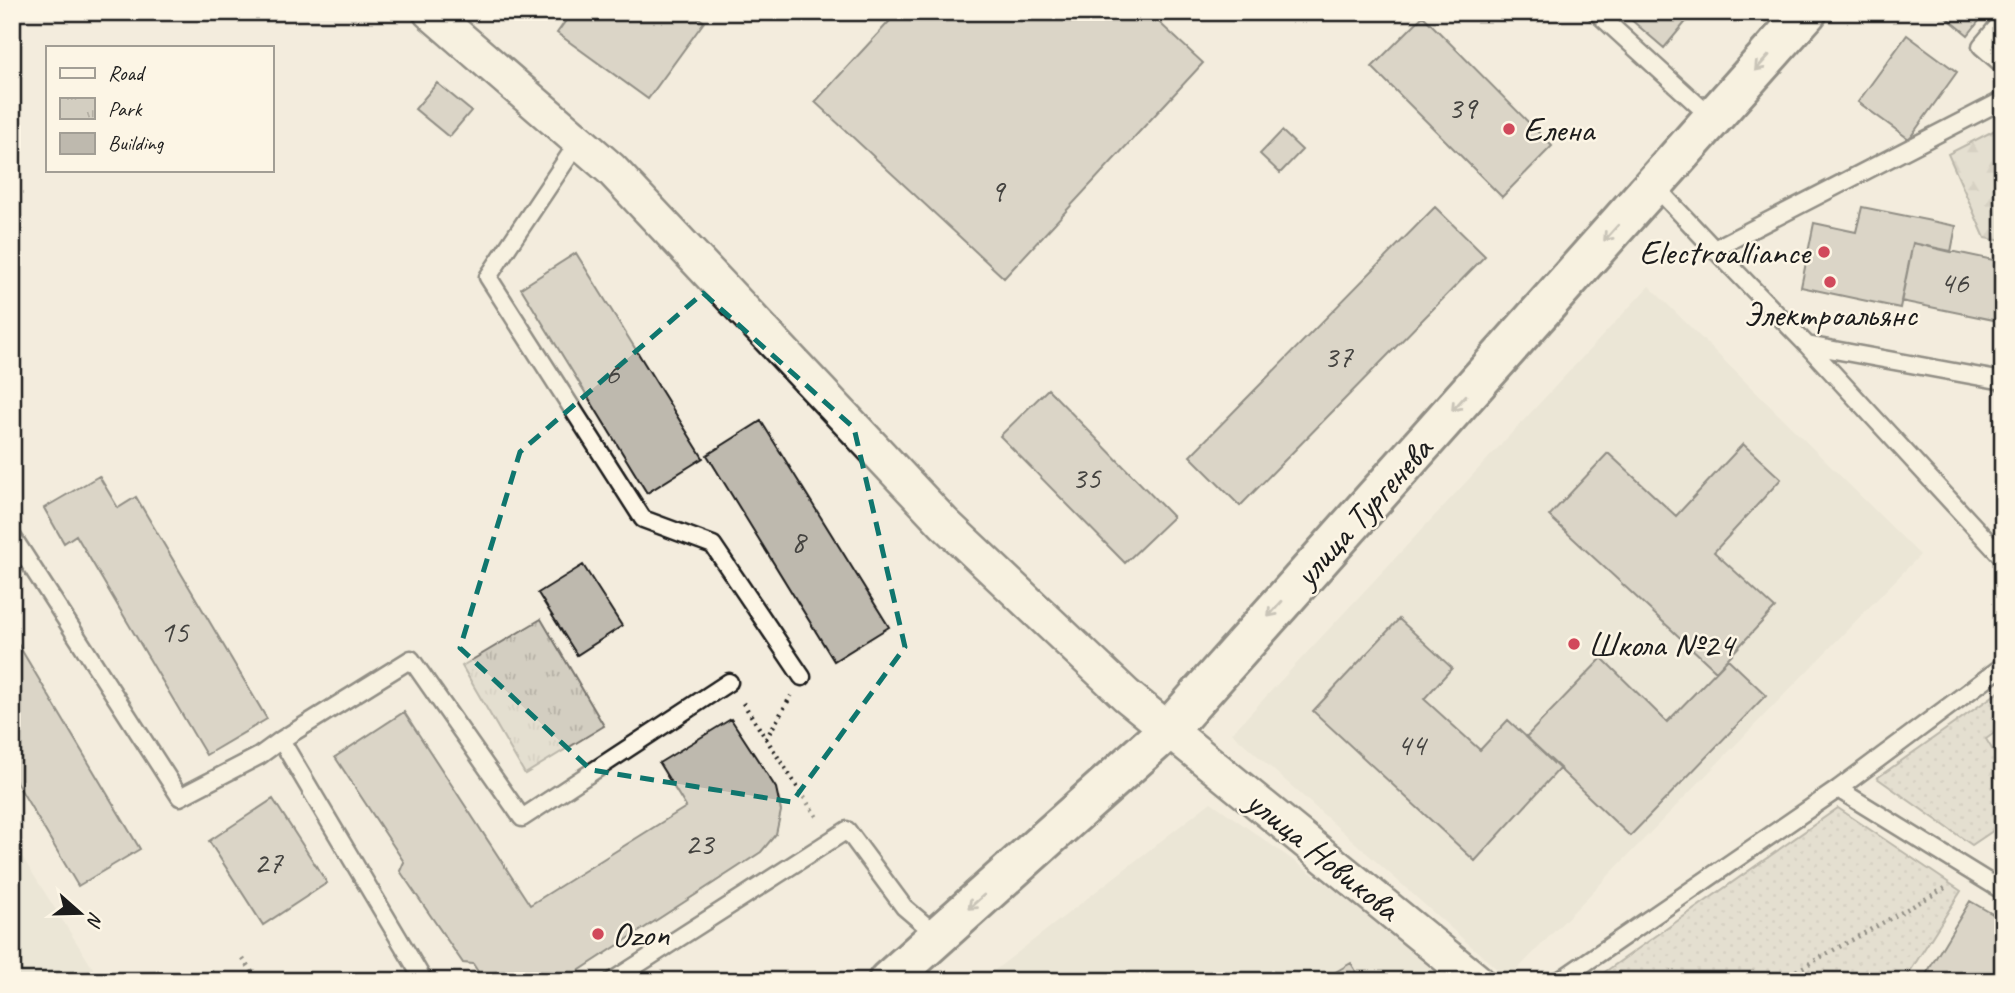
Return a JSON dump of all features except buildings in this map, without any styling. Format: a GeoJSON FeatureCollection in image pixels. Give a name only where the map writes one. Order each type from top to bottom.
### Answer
{"type":"FeatureCollection","features":[{"type":"Feature","properties":{"kind":"main road","name":"улица Тургенева"},"geometry":{"type":"LineString","coordinates":[[888,981],[1169,729],[1807,12]]}},
{"type":"Feature","properties":{"kind":"street","name":"улица Новикова"},"geometry":{"type":"LineString","coordinates":[[430,12],[611,169],[944,523],[1126,695],[1477,981]]}},
{"type":"Feature","properties":{"kind":"lane"},"geometry":{"type":"LineString","coordinates":[[1596,12],[1712,118]]}},
{"type":"Feature","properties":{"kind":"lane"},"geometry":{"type":"LineString","coordinates":[[2003,20],[1981,46],[2003,65]]}},
{"type":"Feature","properties":{"kind":"lane"},"geometry":{"type":"LineString","coordinates":[[1714,249],[2003,100]]}},
{"type":"Feature","properties":{"kind":"lane"},"geometry":{"type":"LineString","coordinates":[[579,141],[488,278],[643,519],[713,545],[802,677]]}},
{"type":"Feature","properties":{"kind":"lane"},"geometry":{"type":"LineString","coordinates":[[1654,185],[1807,345],[2003,558]]}},
{"type":"Feature","properties":{"kind":"lane"},"geometry":{"type":"LineString","coordinates":[[1807,345],[2003,381]]}},
{"type":"Feature","properties":{"kind":"lane"},"geometry":{"type":"LineString","coordinates":[[12,536],[180,797],[259,756],[411,659],[522,818],[729,682]]}},
{"type":"Feature","properties":{"kind":"lane"},"geometry":{"type":"LineString","coordinates":[[1559,981],[1838,789],[2003,666]]}},
{"type":"Feature","properties":{"kind":"lane"},"geometry":{"type":"LineString","coordinates":[[281,740],[424,981]]}},
{"type":"Feature","properties":{"kind":"lane"},"geometry":{"type":"LineString","coordinates":[[1838,789],[2003,891]]}},
{"type":"Feature","properties":{"kind":"lane"},"geometry":{"type":"LineString","coordinates":[[612,981],[847,830],[904,907],[938,936]]}},
{"type":"Feature","properties":{"kind":"path"},"geometry":{"type":"LineString","coordinates":[[766,739],[802,677]]}},
{"type":"Feature","properties":{"kind":"path"},"geometry":{"type":"LineString","coordinates":[[729,682],[832,840]]}},
{"type":"Feature","properties":{"kind":"path"},"geometry":{"type":"LineString","coordinates":[[1778,981],[1973,873]]}},
{"type":"Feature","properties":{"kind":"path"},"geometry":{"type":"LineString","coordinates":[[243,959],[258,981]]}},
{"type":"Feature","properties":{"kind":"highlighted area"},"geometry":{"type":"Polygon","coordinates":[[[703,293],[854,428],[905,647],[792,802],[591,770],[460,648],[520,452],[703,293]]]}},
{"type":"Feature","properties":{"kind":"shaded area","name":"Школа №24"},"geometry":{"type":"Polygon","coordinates":[[[1649,286],[1920,555],[1508,979],[1232,733],[1649,286]]]}},
{"type":"Feature","properties":{"kind":"shaded area"},"geometry":{"type":"Polygon","coordinates":[[[1211,802],[1463,981],[981,981],[1211,802]]]}},
{"type":"Feature","properties":{"kind":"shaded area"},"geometry":{"type":"Polygon","coordinates":[[[12,841],[101,981],[12,981],[12,841]]]}},
{"type":"Feature","properties":{"kind":"green space"},"geometry":{"type":"Polygon","coordinates":[[[2003,126],[2003,241],[1985,238],[1948,154],[2003,126]]]}},
{"type":"Feature","properties":{"kind":"green space"},"geometry":{"type":"Polygon","coordinates":[[[541,619],[604,726],[525,774],[462,666],[541,619]]]}},
{"type":"Feature","properties":{"kind":"green space"},"geometry":{"type":"Polygon","coordinates":[[[2003,689],[2003,727],[1986,739],[2003,767],[2003,824],[1972,845],[1877,778],[2003,689]]]}},
{"type":"Feature","properties":{"kind":"green space"},"geometry":{"type":"Polygon","coordinates":[[[1838,808],[1961,891],[1904,981],[1592,981],[1838,808]]]}},
{"type":"Feature","properties":{"kind":"place","name":"Елена"},"geometry":{"type":"Point","coordinates":[1509,129]}},
{"type":"Feature","properties":{"kind":"place","name":"Electroalliance"},"geometry":{"type":"Point","coordinates":[1824,252]}},
{"type":"Feature","properties":{"kind":"place","name":"Электроальянс"},"geometry":{"type":"Point","coordinates":[1830,282]}},
{"type":"Feature","properties":{"kind":"place","name":"Школа №24"},"geometry":{"type":"Point","coordinates":[1574,644]}},
{"type":"Feature","properties":{"kind":"place","name":"Ozon"},"geometry":{"type":"Point","coordinates":[598,934]}}]}
